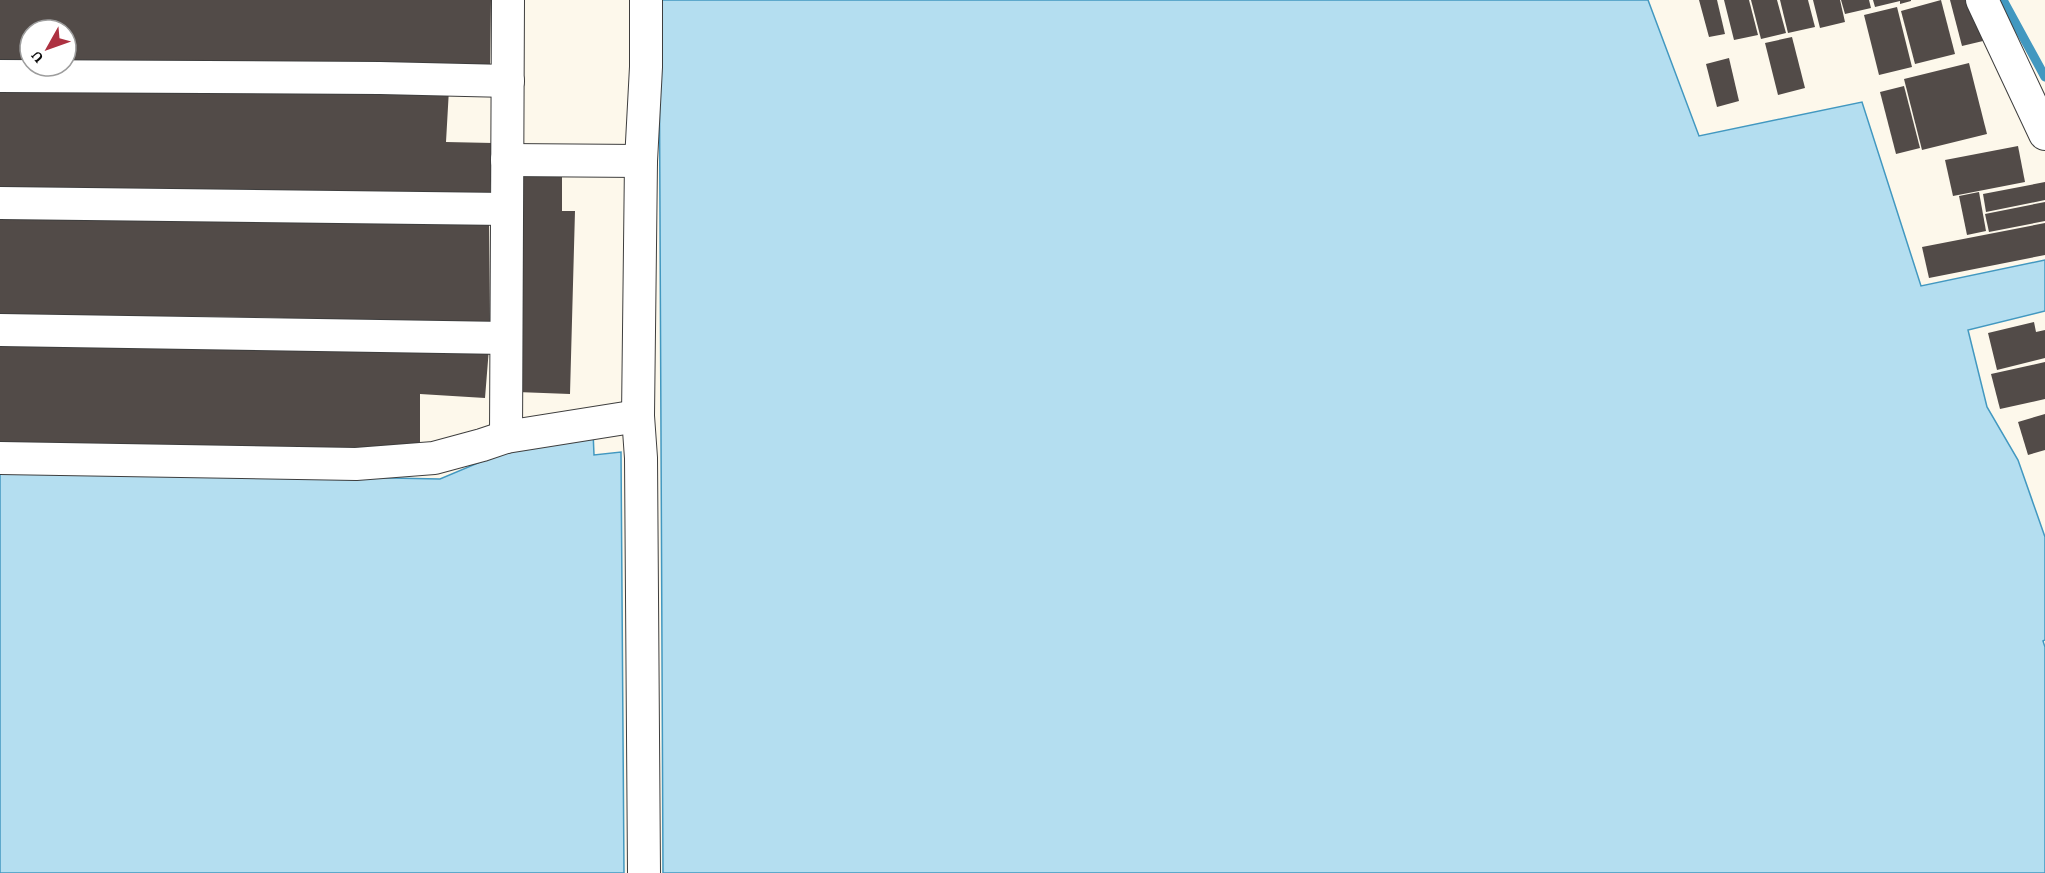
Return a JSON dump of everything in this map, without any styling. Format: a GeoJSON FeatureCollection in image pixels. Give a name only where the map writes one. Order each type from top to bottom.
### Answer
{"type":"FeatureCollection","features":[{"type":"Feature","properties":{"kind":"street"},"geometry":{"type":"LineString","coordinates":[[506,436],[508,0]]}},
{"type":"Feature","properties":{"kind":"street"},"geometry":{"type":"LineString","coordinates":[[644,873],[641,470],[638,416],[641,161],[646,67],[646,0]]}},
{"type":"Feature","properties":{"kind":"street"},"geometry":{"type":"LineString","coordinates":[[1982,0],[2045,134]]}},
{"type":"Feature","properties":{"kind":"street"},"geometry":{"type":"LineString","coordinates":[[0,76],[508,81]]}},
{"type":"Feature","properties":{"kind":"street"},"geometry":{"type":"LineString","coordinates":[[507,160],[641,161]]}},
{"type":"Feature","properties":{"kind":"street"},"geometry":{"type":"LineString","coordinates":[[0,202],[507,209]]}},
{"type":"Feature","properties":{"kind":"street"},"geometry":{"type":"LineString","coordinates":[[0,330],[506,338]]}},
{"type":"Feature","properties":{"kind":"street"},"geometry":{"type":"LineString","coordinates":[[0,458],[356,464],[434,458],[506,436],[638,416]]}},
{"type":"Feature","properties":{"kind":"water"},"geometry":{"type":"Polygon","coordinates":[[[659,0],[1648,0],[1699,136],[1862,102],[1921,286],[2045,260],[2045,311],[1968,330],[1987,407],[2018,460],[2045,537],[2045,640],[2043,641],[2045,647],[2045,873],[663,873],[659,0]]]}},
{"type":"Feature","properties":{"kind":"water"},"geometry":{"type":"Polygon","coordinates":[[[593,431],[594,455],[621,452],[624,873],[0,873],[0,470],[440,479],[516,447],[593,431]]]}},
{"type":"Feature","properties":{"kind":"building"},"geometry":{"type":"Polygon","coordinates":[[[0,0],[491,0],[490,69],[78,64],[78,18],[18,18],[18,63],[0,64],[0,0]]]}},
{"type":"Feature","properties":{"kind":"building"},"geometry":{"type":"Polygon","coordinates":[[[1699,0],[1717,0],[1725,34],[1709,37],[1699,0]]]}},
{"type":"Feature","properties":{"kind":"building"},"geometry":{"type":"Polygon","coordinates":[[[1724,0],[1749,0],[1758,35],[1734,40],[1724,0]]]}},
{"type":"Feature","properties":{"kind":"building"},"geometry":{"type":"Polygon","coordinates":[[[1751,0],[1777,0],[1786,33],[1761,39],[1751,0]]]}},
{"type":"Feature","properties":{"kind":"building"},"geometry":{"type":"Polygon","coordinates":[[[1780,0],[1808,0],[1815,27],[1788,33],[1780,0]]]}},
{"type":"Feature","properties":{"kind":"building"},"geometry":{"type":"Polygon","coordinates":[[[1813,0],[1840,0],[1845,22],[1820,28],[1813,0]]]}},
{"type":"Feature","properties":{"kind":"building"},"geometry":{"type":"Polygon","coordinates":[[[1841,0],[1869,0],[1871,8],[1845,14],[1841,0]]]}},
{"type":"Feature","properties":{"kind":"building"},"geometry":{"type":"Polygon","coordinates":[[[1873,0],[1911,1],[1900,4],[1900,1],[1875,7],[1873,0]]]}},
{"type":"Feature","properties":{"kind":"building"},"geometry":{"type":"Polygon","coordinates":[[[1941,0],[1955,54],[1915,64],[1901,11],[1941,0]]]}},
{"type":"Feature","properties":{"kind":"building"},"geometry":{"type":"Polygon","coordinates":[[[1950,0],[1972,0],[1983,41],[1962,46],[1950,0]]]}},
{"type":"Feature","properties":{"kind":"building"},"geometry":{"type":"Polygon","coordinates":[[[1897,7],[1912,67],[1879,75],[1864,15],[1897,7]]]}},
{"type":"Feature","properties":{"kind":"building"},"geometry":{"type":"Polygon","coordinates":[[[1792,37],[1805,88],[1778,95],[1765,43],[1792,37]]]}},
{"type":"Feature","properties":{"kind":"building"},"geometry":{"type":"Polygon","coordinates":[[[1729,58],[1739,101],[1717,107],[1706,64],[1729,58]]]}},
{"type":"Feature","properties":{"kind":"building"},"geometry":{"type":"Polygon","coordinates":[[[1969,63],[1987,134],[1922,150],[1904,79],[1969,63]]]}},
{"type":"Feature","properties":{"kind":"building"},"geometry":{"type":"Polygon","coordinates":[[[0,84],[449,89],[446,142],[493,143],[490,198],[0,197],[0,84]]]}},
{"type":"Feature","properties":{"kind":"building"},"geometry":{"type":"Polygon","coordinates":[[[1904,86],[1920,148],[1896,154],[1880,92],[1904,86]]]}},
{"type":"Feature","properties":{"kind":"building"},"geometry":{"type":"Polygon","coordinates":[[[2018,146],[2025,182],[1953,196],[1945,160],[2018,146]]]}},
{"type":"Feature","properties":{"kind":"building"},"geometry":{"type":"Polygon","coordinates":[[[517,165],[562,165],[562,211],[575,211],[570,394],[517,392],[517,165]]]}},
{"type":"Feature","properties":{"kind":"building"},"geometry":{"type":"Polygon","coordinates":[[[2045,182],[2045,200],[1986,212],[1983,194],[2045,182]]]}},
{"type":"Feature","properties":{"kind":"building"},"geometry":{"type":"Polygon","coordinates":[[[1979,192],[1986,231],[1967,235],[1959,196],[1979,192]]]}},
{"type":"Feature","properties":{"kind":"building"},"geometry":{"type":"Polygon","coordinates":[[[2045,202],[2045,221],[1989,232],[1985,214],[2045,202]]]}},
{"type":"Feature","properties":{"kind":"building"},"geometry":{"type":"Polygon","coordinates":[[[0,214],[489,221],[490,323],[243,317],[0,315],[0,214]]]}},
{"type":"Feature","properties":{"kind":"building"},"geometry":{"type":"Polygon","coordinates":[[[2045,223],[2045,255],[1929,278],[1922,247],[2045,223]]]}},
{"type":"Feature","properties":{"kind":"building"},"geometry":{"type":"Polygon","coordinates":[[[2034,322],[2036,332],[2045,330],[2045,358],[1997,370],[1988,333],[2034,322]]]}},
{"type":"Feature","properties":{"kind":"building"},"geometry":{"type":"Polygon","coordinates":[[[0,338],[489,348],[485,398],[420,394],[420,453],[0,444],[0,338]]]}},
{"type":"Feature","properties":{"kind":"building"},"geometry":{"type":"Polygon","coordinates":[[[2045,362],[2045,399],[2000,409],[1991,374],[2045,362]]]}},
{"type":"Feature","properties":{"kind":"building"},"geometry":{"type":"Polygon","coordinates":[[[2045,414],[2045,450],[2028,455],[2018,422],[2045,414]]]}},
{"type":"Feature","properties":{"kind":"waterway"},"geometry":{"type":"LineString","coordinates":[[2003,0],[2045,77]]}}]}
